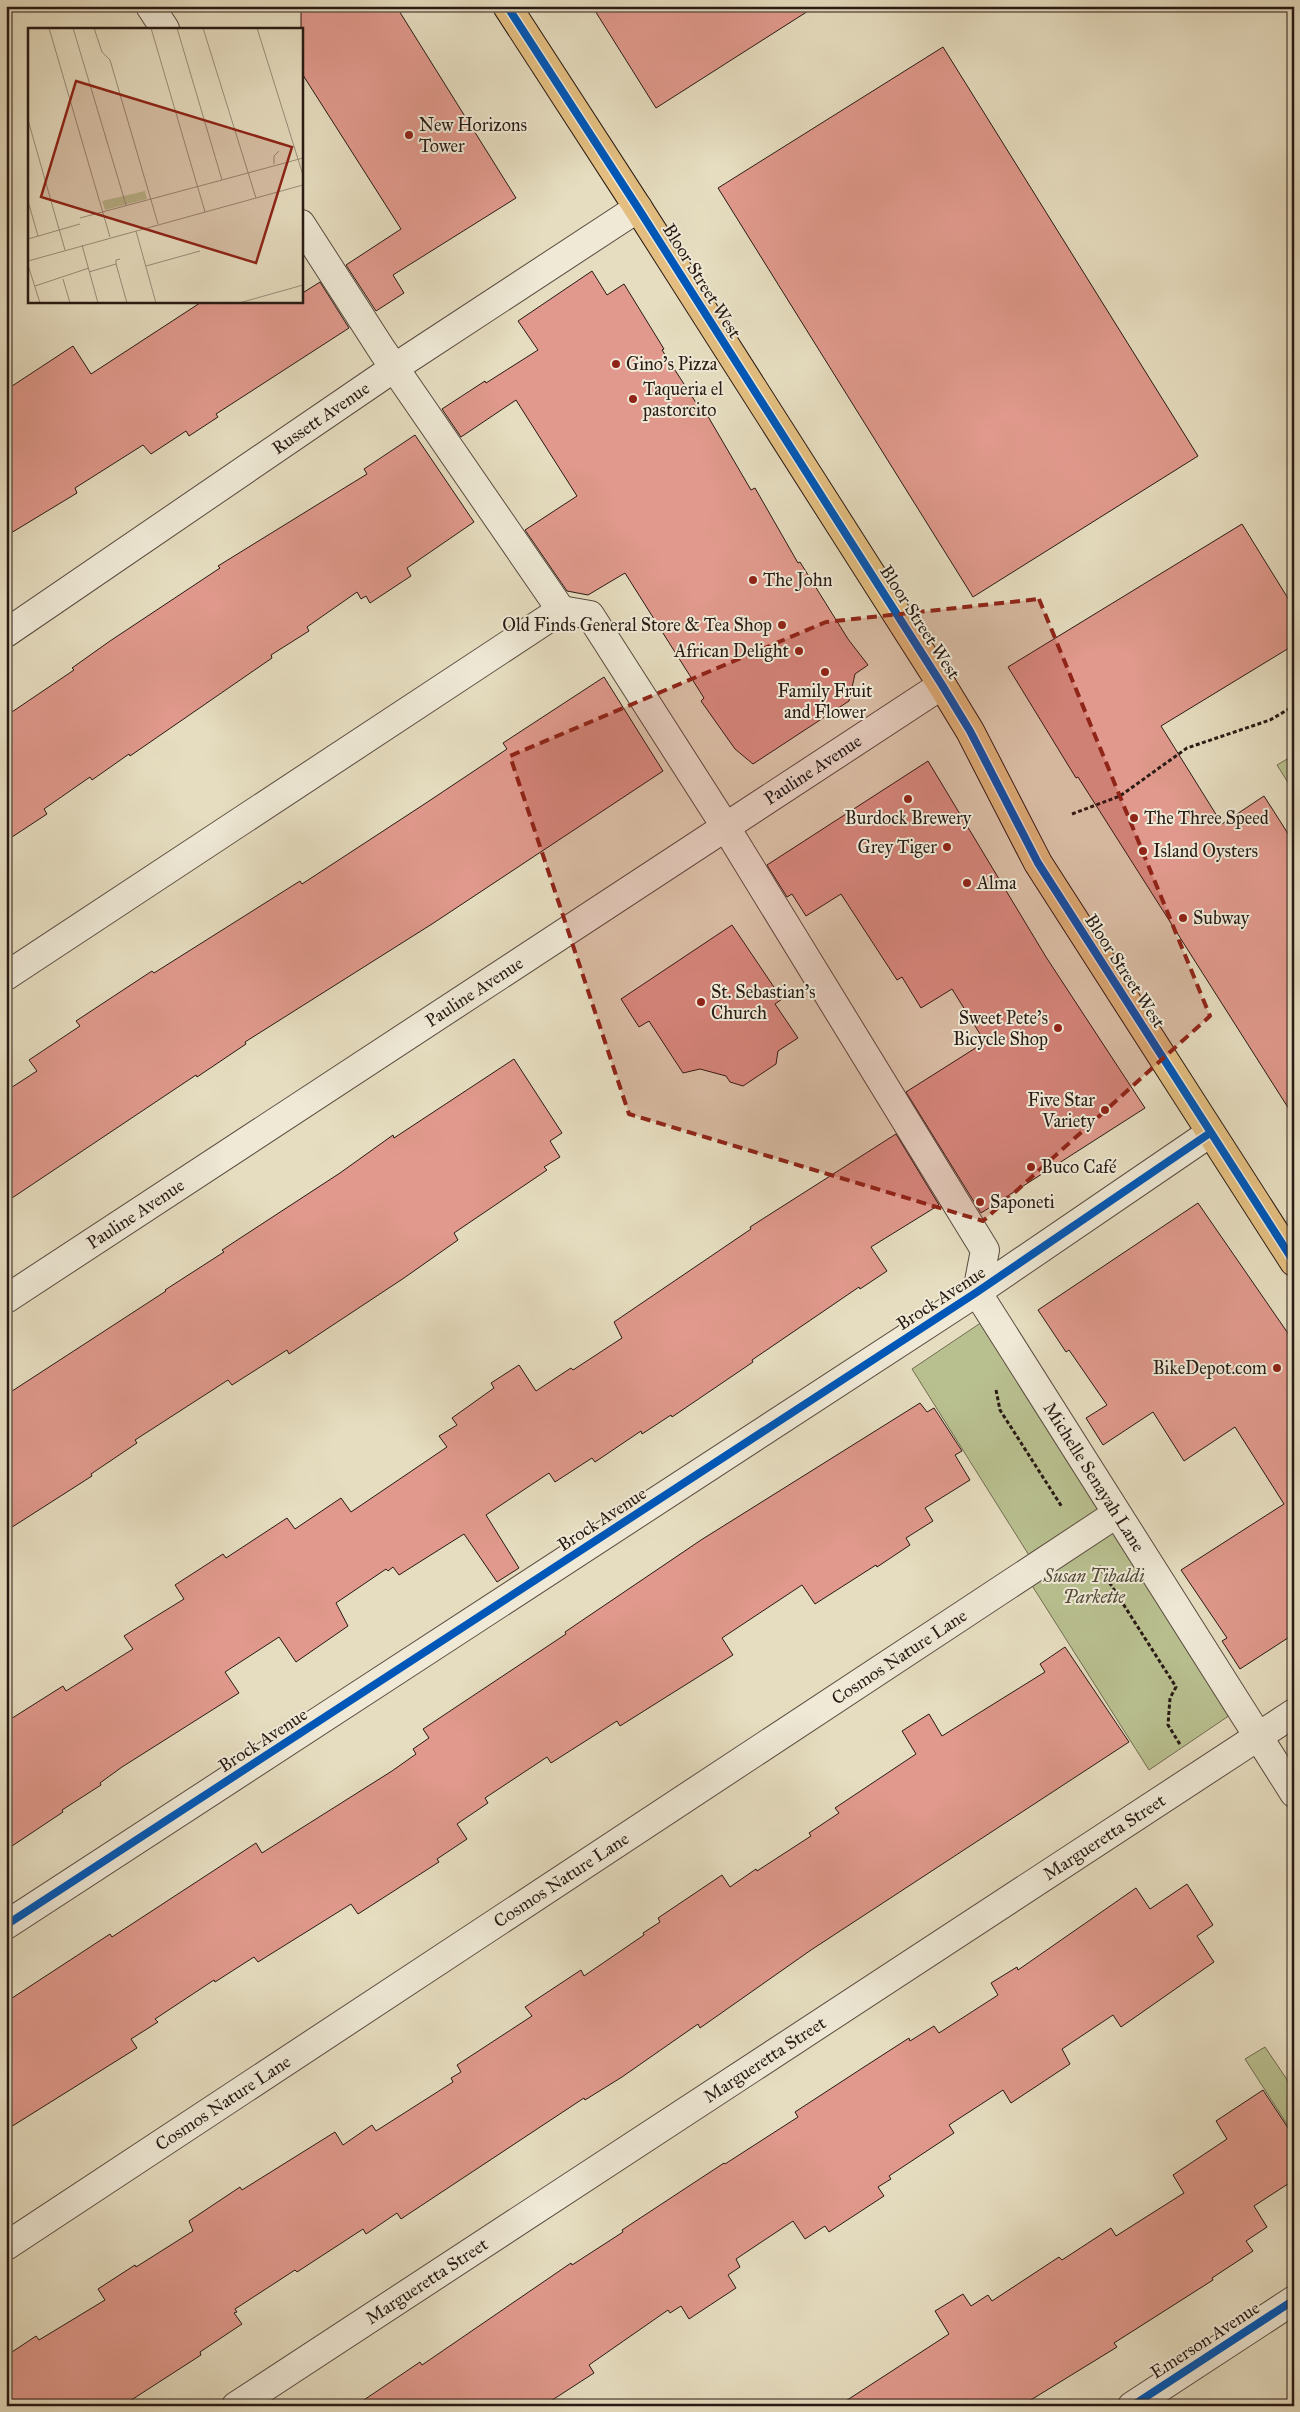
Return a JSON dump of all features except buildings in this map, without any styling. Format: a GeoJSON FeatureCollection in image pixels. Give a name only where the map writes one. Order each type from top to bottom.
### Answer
{"type":"FeatureCollection","features":[{"type":"Feature","properties":{"kind":"main road","name":"Bloor Street West"},"geometry":{"type":"LineString","coordinates":[[507,6],[942,685],[970,730],[1038,863],[1294,1262]]}},
{"type":"Feature","properties":{"kind":"street"},"geometry":{"type":"LineString","coordinates":[[150,6],[164,28]]}},
{"type":"Feature","properties":{"kind":"street","name":"Russett Avenue"},"geometry":{"type":"LineString","coordinates":[[6,633],[394,368],[638,208]]}},
{"type":"Feature","properties":{"kind":"street"},"geometry":{"type":"LineString","coordinates":[[302,226],[394,368],[561,610]]}},
{"type":"Feature","properties":{"kind":"street"},"geometry":{"type":"LineString","coordinates":[[6,976],[561,610],[590,615],[725,826],[985,1250],[977,1292]]}},
{"type":"Feature","properties":{"kind":"street","name":"Pauline Avenue"},"geometry":{"type":"LineString","coordinates":[[6,1299],[942,685]]}},
{"type":"Feature","properties":{"kind":"street","name":"Brock Avenue"},"geometry":{"type":"LineString","coordinates":[[6,1925],[977,1292],[1210,1133]]}},
{"type":"Feature","properties":{"kind":"street","name":"Michelle Senayah Lane"},"geometry":{"type":"LineString","coordinates":[[977,1292],[1294,1793]]}},
{"type":"Feature","properties":{"kind":"street","name":"Cosmos Nature Lane"},"geometry":{"type":"LineString","coordinates":[[6,2246],[1116,1514]]}},
{"type":"Feature","properties":{"kind":"street","name":"Margueretta Street"},"geometry":{"type":"LineString","coordinates":[[236,2406],[1294,1713]]}},
{"type":"Feature","properties":{"kind":"street","name":"Emerson Avenue"},"geometry":{"type":"LineString","coordinates":[[1132,2406],[1294,2300]]}},
{"type":"Feature","properties":{"kind":"path"},"geometry":{"type":"LineString","coordinates":[[1072,814],[1120,796],[1187,748],[1270,720],[1294,706]]}},
{"type":"Feature","properties":{"kind":"highlighted area"},"geometry":{"type":"Polygon","coordinates":[[[1039,599],[1210,1016],[983,1221],[629,1114],[510,756],[826,622],[1039,599]]]}},
{"type":"Feature","properties":{"kind":"green space"},"geometry":{"type":"Polygon","coordinates":[[[1294,755],[1294,792],[1277,765],[1294,755]]]}},
{"type":"Feature","properties":{"kind":"green space","name":"Susan Tibaldi Parkette"},"geometry":{"type":"Polygon","coordinates":[[[982,1322],[1230,1715],[1149,1770],[1031,1584],[1042,1576],[912,1369],[982,1322]]]}},
{"type":"Feature","properties":{"kind":"green space"},"geometry":{"type":"Polygon","coordinates":[[[1265,2047],[1294,2090],[1294,2135],[1245,2059],[1265,2047]]]}},
{"type":"Feature","properties":{"kind":"cycle path"},"geometry":{"type":"LineString","coordinates":[[507,6],[942,685],[970,731],[1038,863],[1294,1262]]}},
{"type":"Feature","properties":{"kind":"cycle path"},"geometry":{"type":"LineString","coordinates":[[6,1925],[977,1292],[1210,1133]]}},
{"type":"Feature","properties":{"kind":"cycle path"},"geometry":{"type":"LineString","coordinates":[[1132,2406],[1294,2300]]}},
{"type":"Feature","properties":{"kind":"place","name":"New Horizons Tower"},"geometry":{"type":"Point","coordinates":[409,135]}},
{"type":"Feature","properties":{"kind":"place","name":"Gino's Pizza"},"geometry":{"type":"Point","coordinates":[616,364]}},
{"type":"Feature","properties":{"kind":"place","name":"Taqueria el pastorcito"},"geometry":{"type":"Point","coordinates":[633,399]}},
{"type":"Feature","properties":{"kind":"place","name":"The John"},"geometry":{"type":"Point","coordinates":[753,580]}},
{"type":"Feature","properties":{"kind":"place","name":"Old Finds General Store & Tea Shop"},"geometry":{"type":"Point","coordinates":[782,625]}},
{"type":"Feature","properties":{"kind":"place","name":"African Delight"},"geometry":{"type":"Point","coordinates":[799,651]}},
{"type":"Feature","properties":{"kind":"place","name":"Family Fruit and Flower"},"geometry":{"type":"Point","coordinates":[825,672]}},
{"type":"Feature","properties":{"kind":"place","name":"Burdock Brewery"},"geometry":{"type":"Point","coordinates":[908,799]}},
{"type":"Feature","properties":{"kind":"place","name":"The Three Speed"},"geometry":{"type":"Point","coordinates":[1134,818]}},
{"type":"Feature","properties":{"kind":"place","name":"Grey Tiger"},"geometry":{"type":"Point","coordinates":[947,847]}},
{"type":"Feature","properties":{"kind":"place","name":"Island Oysters"},"geometry":{"type":"Point","coordinates":[1143,851]}},
{"type":"Feature","properties":{"kind":"place","name":"Alma"},"geometry":{"type":"Point","coordinates":[967,883]}},
{"type":"Feature","properties":{"kind":"place","name":"Subway"},"geometry":{"type":"Point","coordinates":[1183,918]}},
{"type":"Feature","properties":{"kind":"place","name":"St. Sebastian's Church"},"geometry":{"type":"Point","coordinates":[701,1002]}},
{"type":"Feature","properties":{"kind":"place","name":"Sweet Pete's Bicycle Shop"},"geometry":{"type":"Point","coordinates":[1058,1028]}},
{"type":"Feature","properties":{"kind":"place","name":"Five Star Variety"},"geometry":{"type":"Point","coordinates":[1105,1110]}},
{"type":"Feature","properties":{"kind":"place","name":"Buco Café"},"geometry":{"type":"Point","coordinates":[1031,1167]}},
{"type":"Feature","properties":{"kind":"place","name":"Saponeti"},"geometry":{"type":"Point","coordinates":[980,1202]}},
{"type":"Feature","properties":{"kind":"place","name":"BikeDepot.com"},"geometry":{"type":"Point","coordinates":[1277,1368]}}]}
